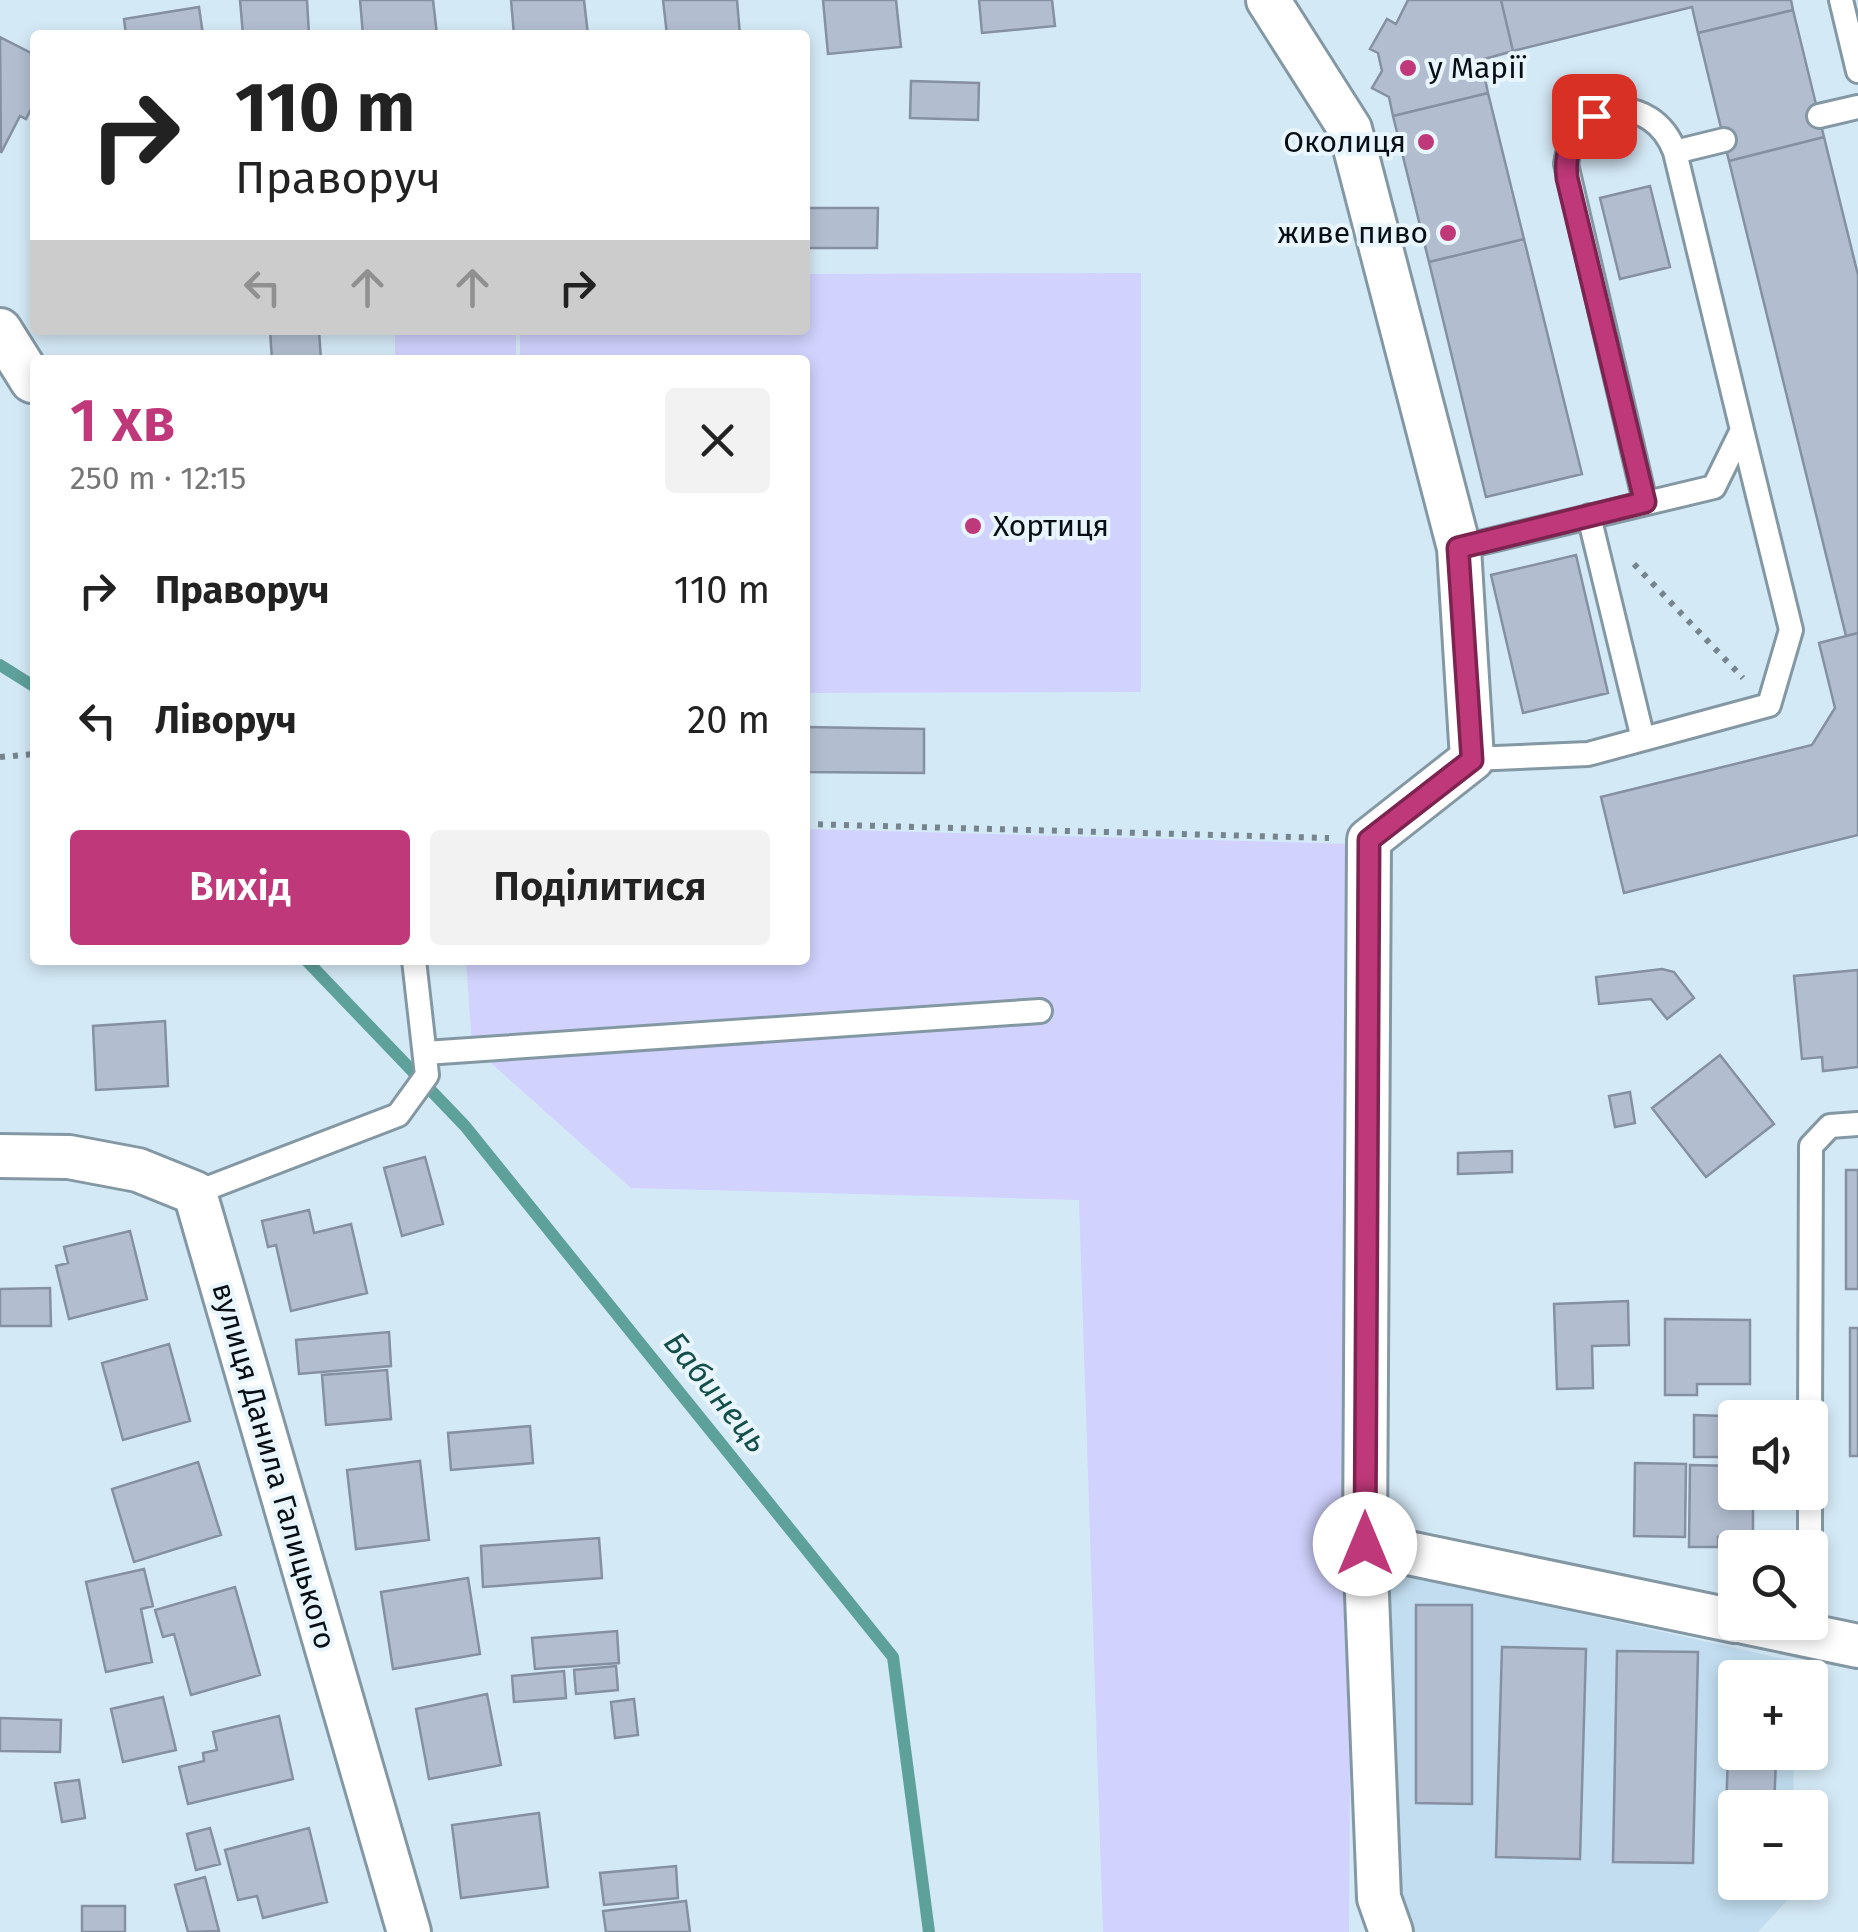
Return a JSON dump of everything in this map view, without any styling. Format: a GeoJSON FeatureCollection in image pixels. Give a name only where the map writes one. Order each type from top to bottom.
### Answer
{"type":"FeatureCollection","features":[{"type":"Feature","properties":{"kind":"street"},"geometry":{"type":"LineString","coordinates":[[1268,0],[1350,129],[1458,548],[1472,760],[1369,840],[1365,1544],[1379,1898],[1391,1932]]}},
{"type":"Feature","properties":{"kind":"street"},"geometry":{"type":"LineString","coordinates":[[0,330],[30,378]]}},
{"type":"Feature","properties":{"kind":"street"},"geometry":{"type":"LineString","coordinates":[[0,1156],[69,1157],[138,1170],[195,1193]]}},
{"type":"Feature","properties":{"kind":"street","name":"вулиця Данила Галицького"},"geometry":{"type":"LineString","coordinates":[[195,1193],[409,1932]]}},
{"type":"Feature","properties":{"kind":"street"},"geometry":{"type":"LineString","coordinates":[[1365,1544],[1718,1617]]}},
{"type":"Feature","properties":{"kind":"street"},"geometry":{"type":"LineString","coordinates":[[1828,1636],[1858,1646]]}},
{"type":"Feature","properties":{"kind":"lane"},"geometry":{"type":"LineString","coordinates":[[1841,0],[1858,72]]}},
{"type":"Feature","properties":{"kind":"lane"},"geometry":{"type":"LineString","coordinates":[[1819,116],[1858,107]]}},
{"type":"Feature","properties":{"kind":"lane"},"geometry":{"type":"LineString","coordinates":[[1472,760],[1588,754],[1768,706],[1791,630],[1675,152],[1670,138],[1650,118],[1637,112],[1608,111],[1583,125],[1568,150],[1566,164],[1645,502]]}},
{"type":"Feature","properties":{"kind":"lane"},"geometry":{"type":"LineString","coordinates":[[1675,152],[1724,140]]}},
{"type":"Feature","properties":{"kind":"lane"},"geometry":{"type":"LineString","coordinates":[[1458,548],[1714,488],[1742,430]]}},
{"type":"Feature","properties":{"kind":"lane"},"geometry":{"type":"LineString","coordinates":[[1588,516],[1643,739]]}},
{"type":"Feature","properties":{"kind":"lane"},"geometry":{"type":"LineString","coordinates":[[195,1193],[398,1115],[426,1064],[415,965]]}},
{"type":"Feature","properties":{"kind":"lane"},"geometry":{"type":"LineString","coordinates":[[426,1064],[1040,1011]]}},
{"type":"Feature","properties":{"kind":"lane"},"geometry":{"type":"LineString","coordinates":[[1810,1400],[1811,1146],[1830,1126],[1858,1124]]}},
{"type":"Feature","properties":{"kind":"path"},"geometry":{"type":"LineString","coordinates":[[1588,516],[1768,706]]}},
{"type":"Feature","properties":{"kind":"path"},"geometry":{"type":"LineString","coordinates":[[0,757],[30,754]]}},
{"type":"Feature","properties":{"kind":"path"},"geometry":{"type":"LineString","coordinates":[[810,824],[1369,840]]}},
{"type":"Feature","properties":{"kind":"shaded area","name":"Хортиця"},"geometry":{"type":"Polygon","coordinates":[[[1141,273],[1141,692],[810,693],[810,355],[520,355],[520,335],[810,335],[810,274],[1141,273]]]}},
{"type":"Feature","properties":{"kind":"shaded area"},"geometry":{"type":"Polygon","coordinates":[[[395,335],[516,335],[516,355],[395,355],[395,335]]]}},
{"type":"Feature","properties":{"kind":"shaded area"},"geometry":{"type":"Polygon","coordinates":[[[810,829],[1355,844],[1349,1932],[1103,1932],[1079,1200],[631,1188],[472,1046],[466,965],[810,965],[810,829]]]}},
{"type":"Feature","properties":{"kind":"shaded area"},"geometry":{"type":"Polygon","coordinates":[[[1388,1571],[1789,1660],[1718,1660],[1718,1770],[1794,1770],[1793,1790],[1718,1790],[1718,1900],[1787,1900],[1758,1932],[1410,1932],[1397,1896],[1388,1571]]]}},
{"type":"Feature","properties":{"kind":"building"},"geometry":{"type":"Polygon","coordinates":[[[240,0],[307,0],[309,30],[243,30],[240,0]]]}},
{"type":"Feature","properties":{"kind":"building"},"geometry":{"type":"Polygon","coordinates":[[[360,0],[433,0],[436,30],[363,30],[360,0]]]}},
{"type":"Feature","properties":{"kind":"building"},"geometry":{"type":"Polygon","coordinates":[[[511,0],[584,0],[587,30],[514,30],[511,0]]]}},
{"type":"Feature","properties":{"kind":"building"},"geometry":{"type":"Polygon","coordinates":[[[663,0],[737,0],[740,30],[666,30],[663,0]]]}},
{"type":"Feature","properties":{"kind":"building"},"geometry":{"type":"Polygon","coordinates":[[[823,0],[896,0],[901,47],[828,54],[823,0]]]}},
{"type":"Feature","properties":{"kind":"building"},"geometry":{"type":"Polygon","coordinates":[[[979,0],[1052,0],[1055,26],[982,33],[979,0]]]}},
{"type":"Feature","properties":{"kind":"building"},"geometry":{"type":"Polygon","coordinates":[[[1408,0],[1501,0],[1513,51],[1481,60],[1488,93],[1393,116],[1389,97],[1372,88],[1382,71],[1378,53],[1370,49],[1387,19],[1396,24],[1408,0]]]}},
{"type":"Feature","properties":{"kind":"building"},"geometry":{"type":"Polygon","coordinates":[[[1501,0],[1791,0],[1793,10],[1698,33],[1692,7],[1513,51],[1501,0]]]}},
{"type":"Feature","properties":{"kind":"building"},"geometry":{"type":"Polygon","coordinates":[[[199,7],[202,30],[125,30],[124,19],[199,7]]]}},
{"type":"Feature","properties":{"kind":"building"},"geometry":{"type":"Polygon","coordinates":[[[1793,10],[1824,137],[1729,161],[1698,33],[1793,10]]]}},
{"type":"Feature","properties":{"kind":"building"},"geometry":{"type":"Polygon","coordinates":[[[0,37],[30,52],[30,111],[26,119],[20,116],[1,153],[0,37]]]}},
{"type":"Feature","properties":{"kind":"building"},"geometry":{"type":"Polygon","coordinates":[[[911,81],[979,83],[978,120],[910,118],[911,81]]]}},
{"type":"Feature","properties":{"kind":"building"},"geometry":{"type":"Polygon","coordinates":[[[1488,93],[1524,239],[1429,262],[1393,116],[1488,93]]]}},
{"type":"Feature","properties":{"kind":"building"},"geometry":{"type":"Polygon","coordinates":[[[1824,137],[1858,275],[1858,633],[1846,636],[1729,161],[1824,137]]]}},
{"type":"Feature","properties":{"kind":"building"},"geometry":{"type":"Polygon","coordinates":[[[1650,186],[1670,267],[1620,279],[1600,198],[1650,186]]]}},
{"type":"Feature","properties":{"kind":"building"},"geometry":{"type":"Polygon","coordinates":[[[810,208],[878,208],[877,248],[810,248],[810,208]]]}},
{"type":"Feature","properties":{"kind":"building"},"geometry":{"type":"Polygon","coordinates":[[[1524,239],[1582,474],[1486,497],[1429,262],[1524,239]]]}},
{"type":"Feature","properties":{"kind":"building"},"geometry":{"type":"Polygon","coordinates":[[[270,335],[319,335],[321,355],[272,355],[270,335]]]}},
{"type":"Feature","properties":{"kind":"building"},"geometry":{"type":"Polygon","coordinates":[[[1576,555],[1608,693],[1523,713],[1491,575],[1576,555]]]}},
{"type":"Feature","properties":{"kind":"building"},"geometry":{"type":"Polygon","coordinates":[[[1858,633],[1858,835],[1624,893],[1601,797],[1812,745],[1835,708],[1819,643],[1858,633]]]}},
{"type":"Feature","properties":{"kind":"building"},"geometry":{"type":"Polygon","coordinates":[[[810,727],[924,729],[924,773],[810,772],[810,727]]]}},
{"type":"Feature","properties":{"kind":"building"},"geometry":{"type":"Polygon","coordinates":[[[1662,969],[1674,972],[1694,998],[1667,1019],[1651,999],[1599,1004],[1596,977],[1662,969]]]}},
{"type":"Feature","properties":{"kind":"building"},"geometry":{"type":"Polygon","coordinates":[[[1858,970],[1858,1067],[1823,1071],[1822,1057],[1802,1059],[1794,976],[1858,970]]]}},
{"type":"Feature","properties":{"kind":"building"},"geometry":{"type":"Polygon","coordinates":[[[165,1021],[168,1086],[96,1090],[93,1026],[165,1021]]]}},
{"type":"Feature","properties":{"kind":"building"},"geometry":{"type":"Polygon","coordinates":[[[1720,1055],[1774,1124],[1706,1177],[1652,1108],[1720,1055]]]}},
{"type":"Feature","properties":{"kind":"building"},"geometry":{"type":"Polygon","coordinates":[[[1630,1092],[1635,1123],[1615,1127],[1609,1096],[1630,1092]]]}},
{"type":"Feature","properties":{"kind":"building"},"geometry":{"type":"Polygon","coordinates":[[[1512,1151],[1512,1172],[1458,1174],[1458,1153],[1512,1151]]]}},
{"type":"Feature","properties":{"kind":"building"},"geometry":{"type":"Polygon","coordinates":[[[425,1157],[443,1224],[402,1236],[384,1168],[425,1157]]]}},
{"type":"Feature","properties":{"kind":"building"},"geometry":{"type":"Polygon","coordinates":[[[1846,1170],[1858,1170],[1858,1289],[1846,1289],[1846,1170]]]}},
{"type":"Feature","properties":{"kind":"building"},"geometry":{"type":"Polygon","coordinates":[[[309,1210],[314,1233],[351,1224],[367,1293],[291,1311],[276,1245],[268,1247],[262,1221],[309,1210]]]}},
{"type":"Feature","properties":{"kind":"building"},"geometry":{"type":"Polygon","coordinates":[[[130,1231],[147,1299],[69,1319],[56,1266],[68,1263],[64,1247],[130,1231]]]}},
{"type":"Feature","properties":{"kind":"building"},"geometry":{"type":"Polygon","coordinates":[[[50,1288],[51,1326],[0,1326],[0,1289],[50,1288]]]}},
{"type":"Feature","properties":{"kind":"building"},"geometry":{"type":"Polygon","coordinates":[[[1628,1301],[1629,1345],[1592,1346],[1593,1388],[1557,1389],[1554,1304],[1628,1301]]]}},
{"type":"Feature","properties":{"kind":"building"},"geometry":{"type":"Polygon","coordinates":[[[1665,1319],[1750,1320],[1750,1384],[1697,1384],[1697,1395],[1665,1395],[1665,1319]]]}},
{"type":"Feature","properties":{"kind":"building"},"geometry":{"type":"Polygon","coordinates":[[[1850,1328],[1858,1328],[1858,1456],[1850,1456],[1850,1328]]]}},
{"type":"Feature","properties":{"kind":"building"},"geometry":{"type":"Polygon","coordinates":[[[389,1332],[391,1366],[299,1374],[296,1340],[389,1332]]]}},
{"type":"Feature","properties":{"kind":"building"},"geometry":{"type":"Polygon","coordinates":[[[169,1344],[190,1421],[123,1440],[102,1363],[169,1344]]]}},
{"type":"Feature","properties":{"kind":"building"},"geometry":{"type":"Polygon","coordinates":[[[387,1370],[391,1419],[326,1425],[322,1375],[387,1370]]]}},
{"type":"Feature","properties":{"kind":"building"},"geometry":{"type":"Polygon","coordinates":[[[1694,1415],[1718,1416],[1718,1457],[1694,1457],[1694,1415]]]}},
{"type":"Feature","properties":{"kind":"building"},"geometry":{"type":"Polygon","coordinates":[[[530,1426],[533,1463],[451,1470],[448,1433],[530,1426]]]}},
{"type":"Feature","properties":{"kind":"building"},"geometry":{"type":"Polygon","coordinates":[[[420,1461],[429,1540],[356,1549],[347,1470],[420,1461]]]}},
{"type":"Feature","properties":{"kind":"building"},"geometry":{"type":"Polygon","coordinates":[[[198,1462],[221,1535],[134,1562],[112,1489],[198,1462]]]}},
{"type":"Feature","properties":{"kind":"building"},"geometry":{"type":"Polygon","coordinates":[[[1635,1463],[1686,1464],[1685,1537],[1634,1536],[1635,1463]]]}},
{"type":"Feature","properties":{"kind":"building"},"geometry":{"type":"Polygon","coordinates":[[[1690,1465],[1718,1466],[1718,1510],[1753,1510],[1753,1530],[1718,1530],[1718,1547],[1689,1547],[1690,1465]]]}},
{"type":"Feature","properties":{"kind":"building"},"geometry":{"type":"Polygon","coordinates":[[[599,1538],[602,1578],[483,1587],[481,1546],[599,1538]]]}},
{"type":"Feature","properties":{"kind":"building"},"geometry":{"type":"Polygon","coordinates":[[[144,1569],[153,1606],[141,1609],[152,1662],[106,1672],[86,1582],[144,1569]]]}},
{"type":"Feature","properties":{"kind":"building"},"geometry":{"type":"Polygon","coordinates":[[[468,1578],[480,1654],[393,1669],[381,1592],[468,1578]]]}},
{"type":"Feature","properties":{"kind":"building"},"geometry":{"type":"Polygon","coordinates":[[[235,1587],[260,1675],[191,1695],[174,1634],[163,1637],[155,1610],[235,1587]]]}},
{"type":"Feature","properties":{"kind":"building"},"geometry":{"type":"Polygon","coordinates":[[[1416,1605],[1472,1605],[1472,1804],[1416,1803],[1416,1605]]]}},
{"type":"Feature","properties":{"kind":"building"},"geometry":{"type":"Polygon","coordinates":[[[617,1631],[619,1663],[535,1669],[532,1638],[617,1631]]]}},
{"type":"Feature","properties":{"kind":"building"},"geometry":{"type":"Polygon","coordinates":[[[1502,1647],[1586,1649],[1580,1859],[1496,1857],[1502,1647]]]}},
{"type":"Feature","properties":{"kind":"building"},"geometry":{"type":"Polygon","coordinates":[[[1617,1651],[1698,1652],[1693,1863],[1613,1862],[1617,1651]]]}},
{"type":"Feature","properties":{"kind":"building"},"geometry":{"type":"Polygon","coordinates":[[[616,1666],[618,1690],[576,1694],[574,1670],[616,1666]]]}},
{"type":"Feature","properties":{"kind":"building"},"geometry":{"type":"Polygon","coordinates":[[[564,1671],[566,1698],[514,1702],[512,1676],[564,1671]]]}},
{"type":"Feature","properties":{"kind":"building"},"geometry":{"type":"Polygon","coordinates":[[[487,1694],[501,1765],[429,1779],[416,1709],[487,1694]]]}},
{"type":"Feature","properties":{"kind":"building"},"geometry":{"type":"Polygon","coordinates":[[[163,1697],[176,1750],[123,1762],[111,1709],[163,1697]]]}},
{"type":"Feature","properties":{"kind":"building"},"geometry":{"type":"Polygon","coordinates":[[[634,1699],[638,1735],[615,1738],[611,1702],[634,1699]]]}},
{"type":"Feature","properties":{"kind":"building"},"geometry":{"type":"Polygon","coordinates":[[[279,1716],[293,1779],[188,1804],[179,1767],[204,1761],[203,1753],[217,1750],[213,1732],[279,1716]]]}},
{"type":"Feature","properties":{"kind":"building"},"geometry":{"type":"Polygon","coordinates":[[[0,1718],[61,1720],[60,1752],[0,1751],[0,1718]]]}},
{"type":"Feature","properties":{"kind":"building"},"geometry":{"type":"Polygon","coordinates":[[[1727,1770],[1776,1770],[1775,1790],[1727,1790],[1727,1770]]]}},
{"type":"Feature","properties":{"kind":"building"},"geometry":{"type":"Polygon","coordinates":[[[79,1780],[85,1818],[62,1822],[55,1783],[79,1780]]]}},
{"type":"Feature","properties":{"kind":"building"},"geometry":{"type":"Polygon","coordinates":[[[539,1813],[548,1887],[461,1898],[452,1825],[539,1813]]]}},
{"type":"Feature","properties":{"kind":"building"},"geometry":{"type":"Polygon","coordinates":[[[210,1828],[220,1864],[196,1870],[187,1834],[210,1828]]]}},
{"type":"Feature","properties":{"kind":"building"},"geometry":{"type":"Polygon","coordinates":[[[309,1828],[327,1902],[263,1918],[257,1896],[238,1900],[225,1850],[309,1828]]]}},
{"type":"Feature","properties":{"kind":"building"},"geometry":{"type":"Polygon","coordinates":[[[676,1866],[678,1898],[604,1905],[600,1873],[676,1866]]]}},
{"type":"Feature","properties":{"kind":"building"},"geometry":{"type":"Polygon","coordinates":[[[205,1877],[219,1931],[188,1932],[175,1885],[205,1877]]]}},
{"type":"Feature","properties":{"kind":"building"},"geometry":{"type":"Polygon","coordinates":[[[686,1901],[690,1932],[606,1932],[603,1911],[686,1901]]]}},
{"type":"Feature","properties":{"kind":"building"},"geometry":{"type":"Polygon","coordinates":[[[82,1906],[125,1906],[125,1932],[82,1932],[82,1906]]]}},
{"type":"Feature","properties":{"kind":"waterway","name":"Бабинець"},"geometry":{"type":"LineString","coordinates":[[0,665],[30,684]]}},
{"type":"Feature","properties":{"kind":"waterway","name":"Бабинець"},"geometry":{"type":"LineString","coordinates":[[311,965],[465,1126],[893,1657],[929,1932]]}},
{"type":"Feature","properties":{"kind":"place","name":"у Марії"},"geometry":{"type":"Point","coordinates":[1408,68]}},
{"type":"Feature","properties":{"kind":"place","name":"Околиця"},"geometry":{"type":"Point","coordinates":[1426,142]}},
{"type":"Feature","properties":{"kind":"place","name":"живе пиво"},"geometry":{"type":"Point","coordinates":[1448,233]}},
{"type":"Feature","properties":{"kind":"place","name":"Хортиця"},"geometry":{"type":"Point","coordinates":[973,526]}},
{"type":"Feature","properties":{"kind":"route"},"geometry":{"type":"LineString","coordinates":[[1365,1544],[1369,840],[1472,760],[1458,548],[1645,502],[1567,178],[1568,150],[1574,136],[1594,116]]}}]}
